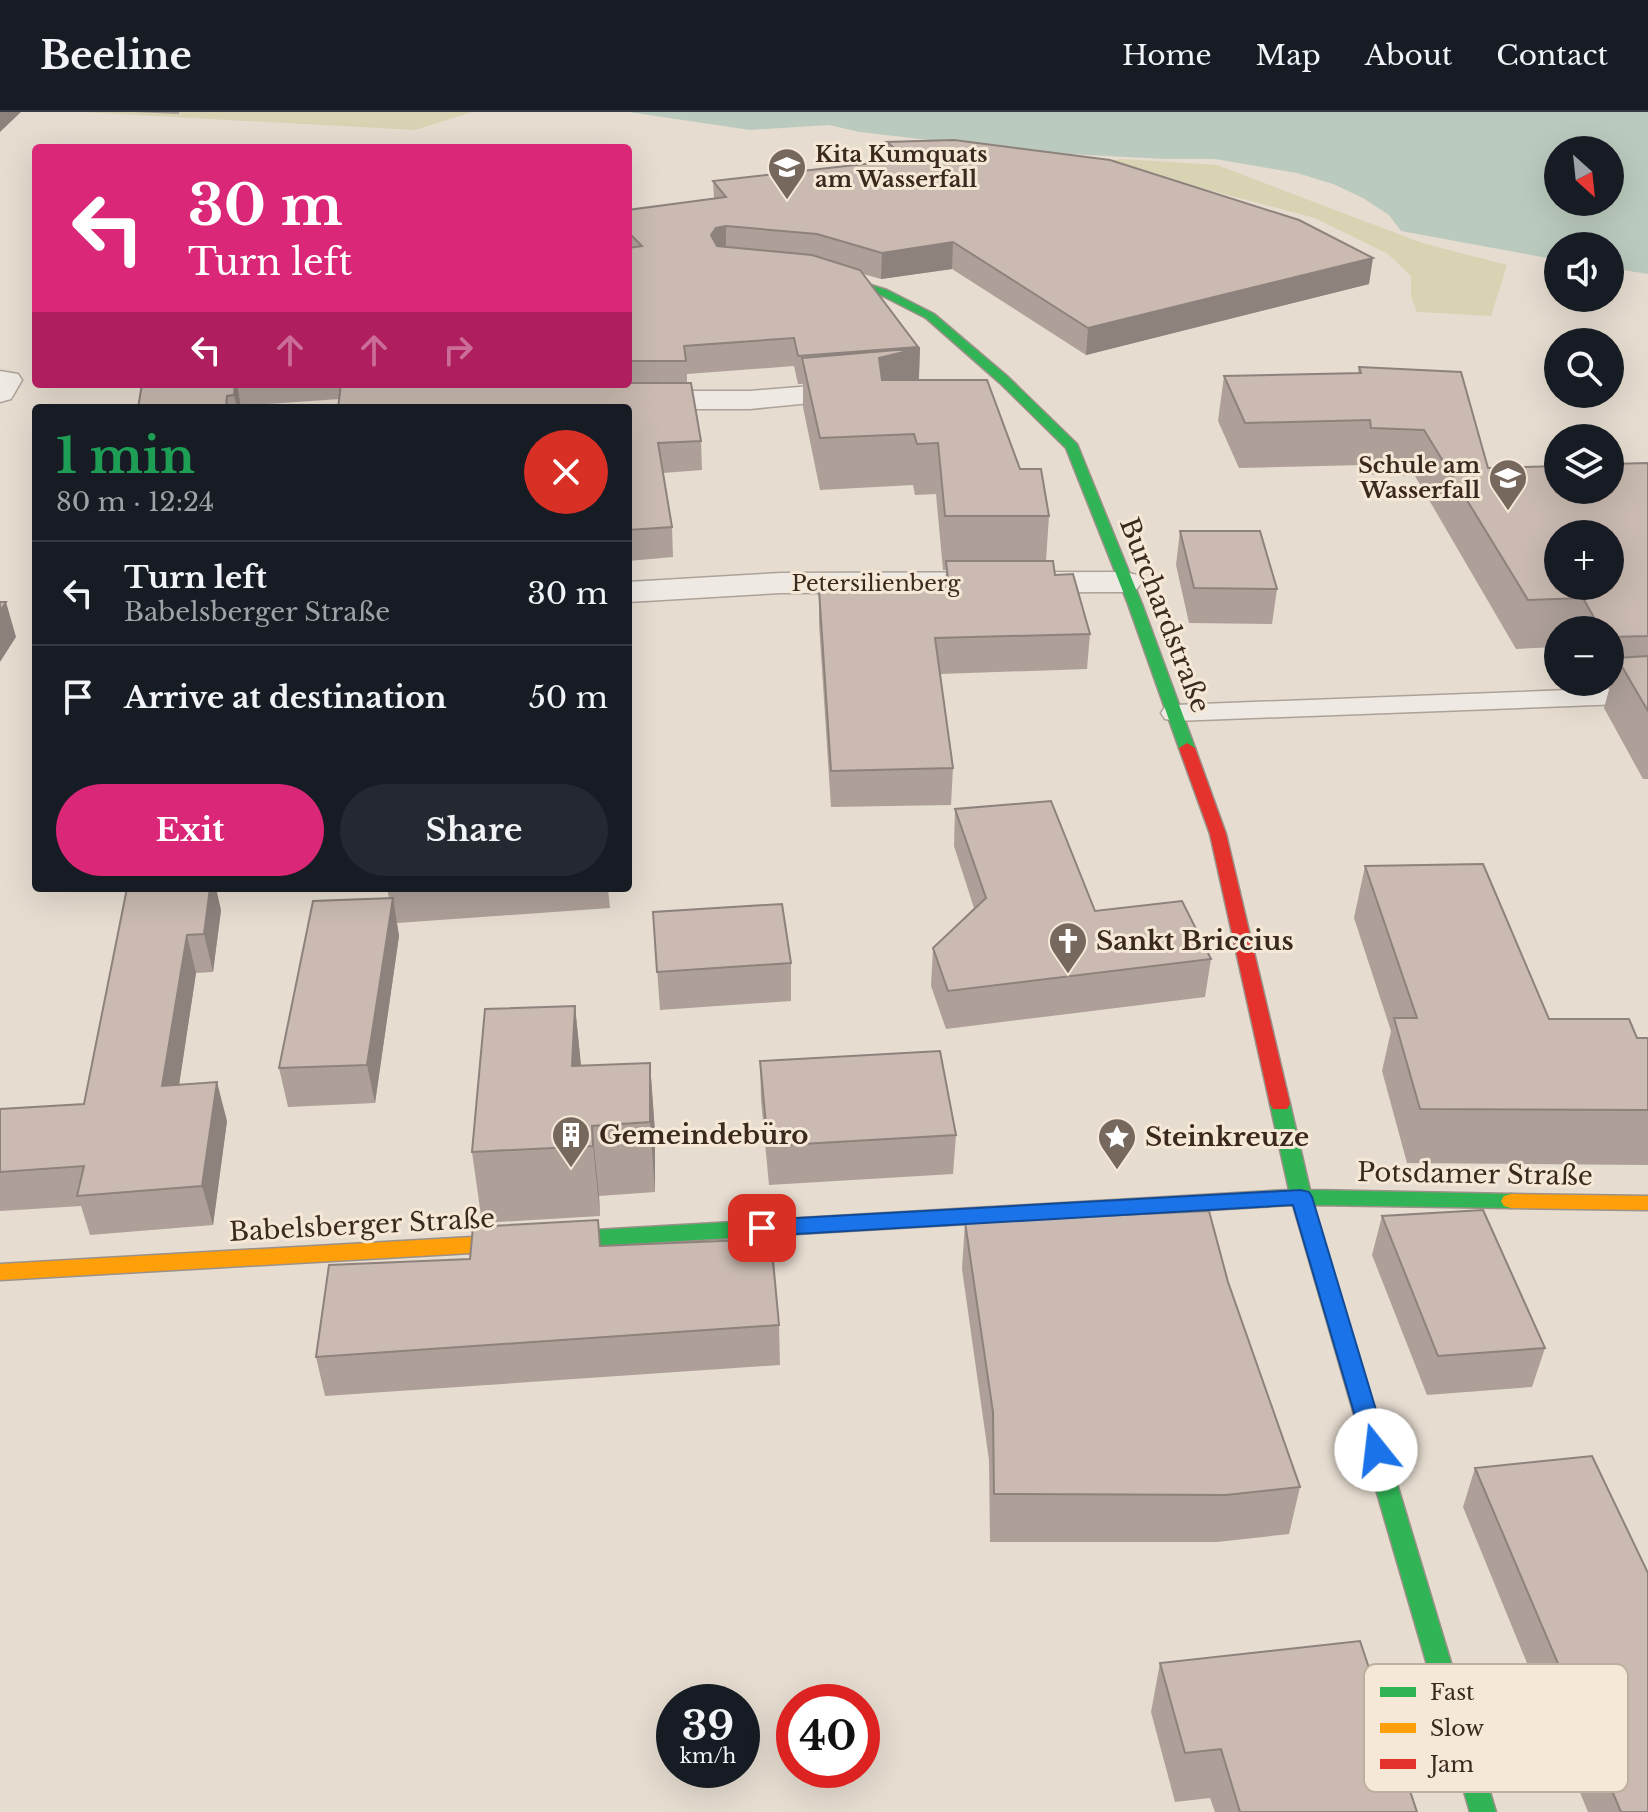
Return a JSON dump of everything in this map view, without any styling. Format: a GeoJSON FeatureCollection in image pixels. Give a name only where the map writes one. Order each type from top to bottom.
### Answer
{"type":"FeatureCollection","features":[{"type":"Feature","properties":{"kind":"street","name":"Burchardstraße"},"geometry":{"type":"LineString","coordinates":[[796,268],[863,285],[908,304],[962,341],[1072,447],[1175,713],[1218,834],[1301,1197],[1439,1664]]}},
{"type":"Feature","properties":{"kind":"street"},"geometry":{"type":"LineString","coordinates":[[0,380],[7,380],[0,393]]}},
{"type":"Feature","properties":{"kind":"street"},"geometry":{"type":"LineString","coordinates":[[960,383],[1004,380]]}},
{"type":"Feature","properties":{"kind":"street"},"geometry":{"type":"LineString","coordinates":[[610,400],[750,400],[885,389]]}},
{"type":"Feature","properties":{"kind":"street","name":"Petersilienberg"},"geometry":{"type":"LineString","coordinates":[[632,592],[781,583],[1125,582]]}},
{"type":"Feature","properties":{"kind":"street","name":"Potsdamer Straße"},"geometry":{"type":"LineString","coordinates":[[1301,1197],[1648,1203]]}},
{"type":"Feature","properties":{"kind":"street","name":"Babelsberger Straße"},"geometry":{"type":"LineString","coordinates":[[0,1272],[1301,1197]]}},
{"type":"Feature","properties":{"kind":"street","name":"Burchardstraße"},"geometry":{"type":"LineString","coordinates":[[1477,1792],[1483,1812]]}},
{"type":"Feature","properties":{"kind":"lane"},"geometry":{"type":"LineString","coordinates":[[1175,713],[1648,695]]}},
{"type":"Feature","properties":{"kind":"shaded area"},"geometry":{"type":"Polygon","coordinates":[[[81,112],[472,112],[415,130],[81,112]]]}},
{"type":"Feature","properties":{"kind":"shaded area"},"geometry":{"type":"Polygon","coordinates":[[[629,112],[1648,112],[1648,274],[1624,270],[1624,232],[1544,232],[1544,257],[1401,231],[1389,215],[1363,198],[1333,184],[1297,173],[1215,159],[1030,152],[860,132],[829,125],[750,130],[629,112]]]}},
{"type":"Feature","properties":{"kind":"shaded area"},"geometry":{"type":"Polygon","coordinates":[[[1122,159],[1217,165],[1422,243],[1507,265],[1491,316],[1417,312],[1411,296],[1411,276],[1388,254],[1315,218],[1194,186],[1088,164],[1122,159]]]}},
{"type":"Feature","properties":{"kind":"building"},"geometry":{"type":"Polygon","coordinates":[[[954,140],[1110,160],[1299,220],[1373,258],[1088,328],[953,242],[882,253],[817,234],[726,226],[716,228],[711,235],[717,246],[812,255],[860,270],[918,347],[798,356],[794,338],[684,346],[686,361],[632,361],[632,247],[642,246],[632,236],[632,209],[726,197],[713,181],[908,159],[887,142],[954,140]]]}},
{"type":"Feature","properties":{"kind":"building"},"geometry":{"type":"Polygon","coordinates":[[[920,348],[879,358],[882,380],[987,380],[1020,469],[1041,469],[1049,516],[945,516],[938,443],[917,444],[914,434],[820,438],[802,358],[920,348]]]}},
{"type":"Feature","properties":{"kind":"building"},"geometry":{"type":"Polygon","coordinates":[[[1359,367],[1461,372],[1488,468],[1544,466],[1544,504],[1624,504],[1624,464],[1648,463],[1648,636],[1624,637],[1624,616],[1593,616],[1584,600],[1624,600],[1624,520],[1544,520],[1544,599],[1528,600],[1424,430],[1371,428],[1370,420],[1245,423],[1224,376],[1361,373],[1359,367]]]}},
{"type":"Feature","properties":{"kind":"building"},"geometry":{"type":"Polygon","coordinates":[[[632,383],[691,383],[701,441],[658,443],[672,527],[632,530],[632,404],[338,404],[340,388],[632,388],[632,383]]]}},
{"type":"Feature","properties":{"kind":"building"},"geometry":{"type":"Polygon","coordinates":[[[141,388],[235,388],[234,395],[227,396],[226,404],[139,404],[141,388]]]}},
{"type":"Feature","properties":{"kind":"building"},"geometry":{"type":"Polygon","coordinates":[[[1180,531],[1260,531],[1277,589],[1194,588],[1180,531]]]}},
{"type":"Feature","properties":{"kind":"building"},"geometry":{"type":"Polygon","coordinates":[[[946,561],[1053,561],[1055,575],[1073,574],[1090,634],[935,638],[953,768],[831,771],[819,590],[949,588],[946,561]]]}},
{"type":"Feature","properties":{"kind":"building"},"geometry":{"type":"Polygon","coordinates":[[[1648,656],[1648,711],[1624,670],[1624,658],[1648,656]]]}},
{"type":"Feature","properties":{"kind":"building"},"geometry":{"type":"Polygon","coordinates":[[[1051,801],[1095,911],[1182,901],[1211,959],[948,991],[933,948],[986,898],[955,809],[1051,801]]]}},
{"type":"Feature","properties":{"kind":"building"},"geometry":{"type":"Polygon","coordinates":[[[1483,864],[1549,1019],[1629,1019],[1637,1038],[1648,1038],[1648,1110],[1420,1109],[1394,1018],[1417,1018],[1365,866],[1483,864]]]}},
{"type":"Feature","properties":{"kind":"building"},"geometry":{"type":"Polygon","coordinates":[[[126,892],[209,892],[204,934],[187,935],[162,1086],[217,1082],[202,1186],[77,1196],[84,1166],[0,1172],[0,1109],[84,1104],[126,892]]]}},
{"type":"Feature","properties":{"kind":"building"},"geometry":{"type":"Polygon","coordinates":[[[393,898],[367,1065],[279,1068],[313,901],[393,898]]]}},
{"type":"Feature","properties":{"kind":"building"},"geometry":{"type":"Polygon","coordinates":[[[782,904],[791,963],[657,972],[653,912],[782,904]]]}},
{"type":"Feature","properties":{"kind":"building"},"geometry":{"type":"Polygon","coordinates":[[[575,1006],[572,1066],[650,1063],[650,1122],[592,1126],[593,1146],[472,1152],[485,1009],[575,1006]]]}},
{"type":"Feature","properties":{"kind":"building"},"geometry":{"type":"Polygon","coordinates":[[[940,1051],[956,1135],[768,1146],[760,1061],[940,1051]]]}},
{"type":"Feature","properties":{"kind":"building"},"geometry":{"type":"Polygon","coordinates":[[[1483,1210],[1545,1348],[1438,1356],[1382,1216],[1483,1210]]]}},
{"type":"Feature","properties":{"kind":"building"},"geometry":{"type":"Polygon","coordinates":[[[1209,1211],[1228,1282],[1300,1487],[1226,1495],[994,1494],[993,1412],[965,1222],[1209,1211]]]}},
{"type":"Feature","properties":{"kind":"building"},"geometry":{"type":"Polygon","coordinates":[[[598,1220],[600,1246],[771,1239],[779,1325],[316,1357],[329,1265],[470,1259],[473,1227],[598,1220]]]}},
{"type":"Feature","properties":{"kind":"building"},"geometry":{"type":"Polygon","coordinates":[[[1592,1456],[1648,1573],[1648,1812],[1621,1812],[1613,1792],[1628,1792],[1628,1664],[1558,1664],[1475,1468],[1592,1456]]]}},
{"type":"Feature","properties":{"kind":"building"},"geometry":{"type":"Polygon","coordinates":[[[1360,1641],[1368,1664],[1364,1664],[1364,1792],[1410,1792],[1417,1812],[1240,1812],[1221,1749],[1185,1753],[1160,1663],[1360,1641]]]}},
{"type":"Feature","properties":{"kind":"traffic: fast"},"geometry":{"type":"LineString","coordinates":[[818,272],[883,292],[930,316],[1004,380],[1072,447],[1135,604],[1187,748]]}},
{"type":"Feature","properties":{"kind":"traffic: fast"},"geometry":{"type":"LineString","coordinates":[[1280,1104],[1301,1197],[1439,1664]]}},
{"type":"Feature","properties":{"kind":"traffic: fast"},"geometry":{"type":"LineString","coordinates":[[507,1243],[1301,1197],[1511,1201]]}},
{"type":"Feature","properties":{"kind":"traffic: fast"},"geometry":{"type":"LineString","coordinates":[[1477,1792],[1483,1812]]}},
{"type":"Feature","properties":{"kind":"traffic: slow"},"geometry":{"type":"LineString","coordinates":[[1511,1201],[1648,1203]]}},
{"type":"Feature","properties":{"kind":"traffic: slow"},"geometry":{"type":"LineString","coordinates":[[0,1272],[507,1243]]}},
{"type":"Feature","properties":{"kind":"traffic: jam"},"geometry":{"type":"LineString","coordinates":[[1187,748],[1218,834],[1280,1104]]}},
{"type":"Feature","properties":{"kind":"place","name":"Kita Kumquats am Wasserfall"},"geometry":{"type":"Point","coordinates":[787,201]}},
{"type":"Feature","properties":{"kind":"place","name":"Schule am Wasserfall"},"geometry":{"type":"Point","coordinates":[1508,512]}},
{"type":"Feature","properties":{"kind":"place","name":"Sankt Briccius"},"geometry":{"type":"Point","coordinates":[1068,975]}},
{"type":"Feature","properties":{"kind":"place","name":"Gemeindebüro"},"geometry":{"type":"Point","coordinates":[571,1169]}},
{"type":"Feature","properties":{"kind":"place","name":"Steinkreuze"},"geometry":{"type":"Point","coordinates":[1117,1171]}},
{"type":"Feature","properties":{"kind":"route"},"geometry":{"type":"LineString","coordinates":[[762,1228],[1301,1197],[1376,1450]]}}]}
